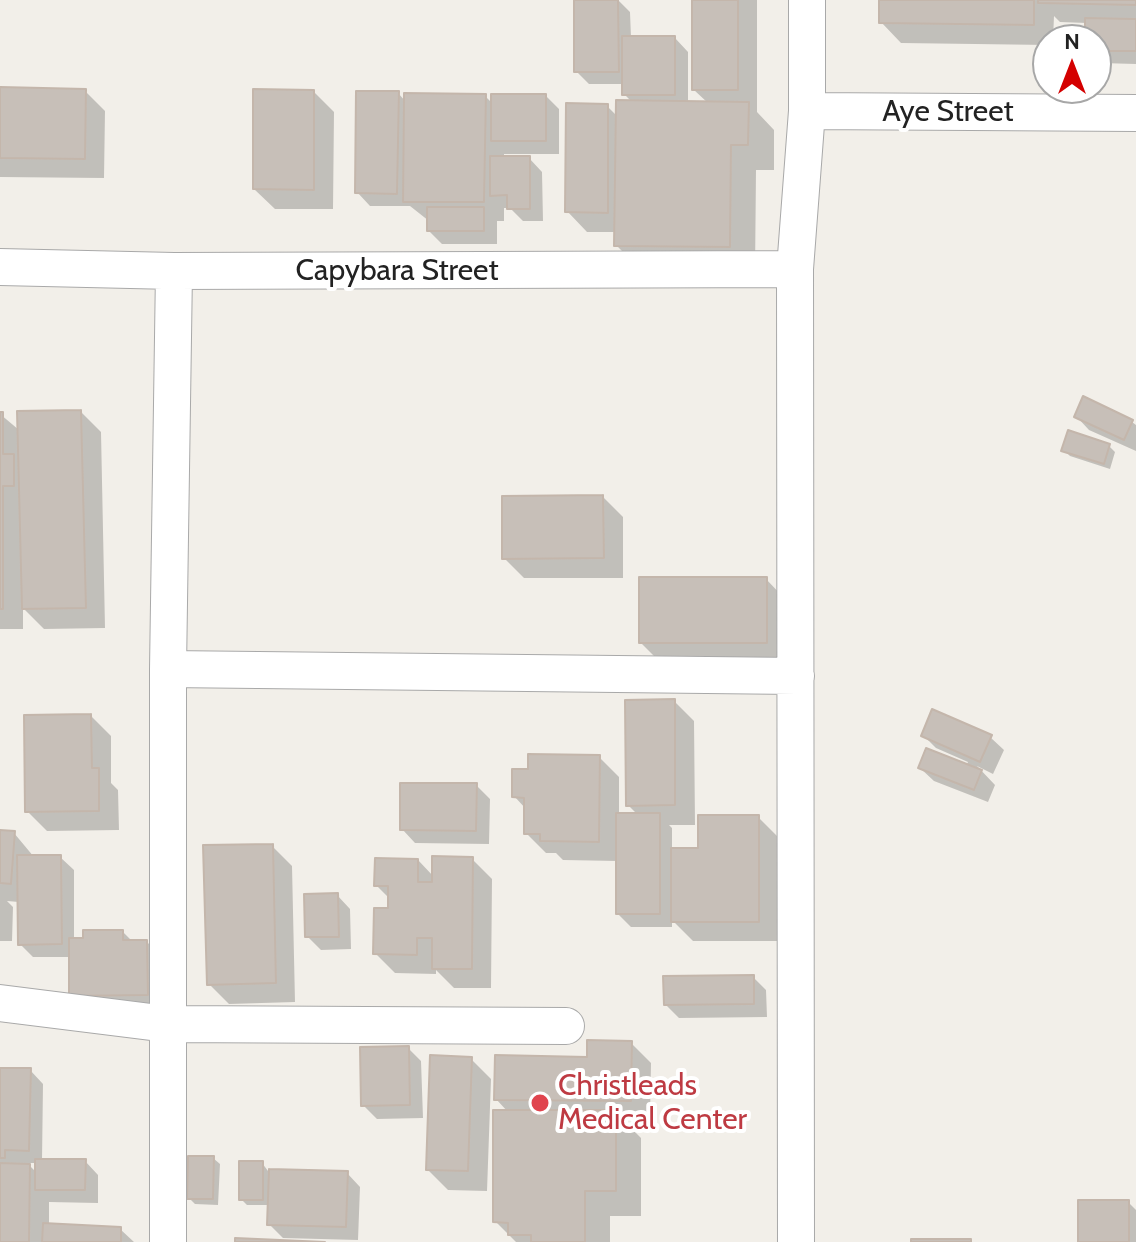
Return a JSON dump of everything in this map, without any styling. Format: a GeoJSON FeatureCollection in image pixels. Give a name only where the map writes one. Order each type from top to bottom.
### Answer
{"type":"FeatureCollection","features":[{"type":"Feature","properties":{"kind":"street"},"geometry":{"type":"LineString","coordinates":[[796,1242],[795,269],[807,111],[807,0]]}},
{"type":"Feature","properties":{"kind":"street","name":"Aye Street"},"geometry":{"type":"LineString","coordinates":[[807,111],[1136,113]]}},
{"type":"Feature","properties":{"kind":"street","name":"Capybara Street"},"geometry":{"type":"LineString","coordinates":[[0,267],[174,271],[795,269]]}},
{"type":"Feature","properties":{"kind":"street"},"geometry":{"type":"LineString","coordinates":[[168,1242],[168,669],[174,271]]}},
{"type":"Feature","properties":{"kind":"street"},"geometry":{"type":"LineString","coordinates":[[168,669],[796,676]]}},
{"type":"Feature","properties":{"kind":"street"},"geometry":{"type":"LineString","coordinates":[[0,1003],[167,1024],[566,1026]]}},
{"type":"Feature","properties":{"kind":"building"},"geometry":{"type":"Polygon","coordinates":[[[574,0],[618,0],[619,72],[574,72],[574,0]]]}},
{"type":"Feature","properties":{"kind":"building"},"geometry":{"type":"Polygon","coordinates":[[[692,0],[738,0],[738,90],[692,90],[692,0]]]}},
{"type":"Feature","properties":{"kind":"building"},"geometry":{"type":"Polygon","coordinates":[[[879,0],[1034,0],[1032,25],[879,23],[879,0]]]}},
{"type":"Feature","properties":{"kind":"building"},"geometry":{"type":"Polygon","coordinates":[[[1038,0],[1136,0],[1136,5],[1038,3],[1038,0]]]}},
{"type":"Feature","properties":{"kind":"building"},"geometry":{"type":"Polygon","coordinates":[[[1085,18],[1136,19],[1136,51],[1112,51],[1112,24],[1085,24],[1085,18]]]}},
{"type":"Feature","properties":{"kind":"building"},"geometry":{"type":"Polygon","coordinates":[[[622,36],[675,36],[675,95],[622,95],[622,36]]]}},
{"type":"Feature","properties":{"kind":"building"},"geometry":{"type":"Polygon","coordinates":[[[0,87],[86,89],[85,159],[0,158],[0,87]]]}},
{"type":"Feature","properties":{"kind":"building"},"geometry":{"type":"Polygon","coordinates":[[[253,89],[314,90],[314,190],[253,189],[253,89]]]}},
{"type":"Feature","properties":{"kind":"building"},"geometry":{"type":"Polygon","coordinates":[[[356,91],[399,91],[397,194],[355,193],[356,91]]]}},
{"type":"Feature","properties":{"kind":"building"},"geometry":{"type":"Polygon","coordinates":[[[404,93],[486,94],[484,202],[403,202],[404,93]]]}},
{"type":"Feature","properties":{"kind":"building"},"geometry":{"type":"Polygon","coordinates":[[[491,94],[546,94],[546,141],[491,141],[491,94]]]}},
{"type":"Feature","properties":{"kind":"building"},"geometry":{"type":"Polygon","coordinates":[[[616,100],[749,102],[748,145],[731,145],[730,247],[614,246],[616,100]]]}},
{"type":"Feature","properties":{"kind":"building"},"geometry":{"type":"Polygon","coordinates":[[[566,103],[608,104],[608,213],[565,212],[566,103]]]}},
{"type":"Feature","properties":{"kind":"building"},"geometry":{"type":"Polygon","coordinates":[[[490,156],[530,156],[530,209],[507,209],[507,195],[490,196],[490,156]]]}},
{"type":"Feature","properties":{"kind":"building"},"geometry":{"type":"Polygon","coordinates":[[[427,207],[484,207],[484,231],[427,231],[427,207]]]}},
{"type":"Feature","properties":{"kind":"building"},"geometry":{"type":"Polygon","coordinates":[[[1083,396],[1133,420],[1124,440],[1074,417],[1083,396]]]}},
{"type":"Feature","properties":{"kind":"building"},"geometry":{"type":"Polygon","coordinates":[[[81,410],[86,608],[22,609],[17,411],[81,410]]]}},
{"type":"Feature","properties":{"kind":"building"},"geometry":{"type":"Polygon","coordinates":[[[0,412],[3,412],[3,454],[14,454],[14,486],[3,486],[3,609],[0,609],[0,412]]]}},
{"type":"Feature","properties":{"kind":"building"},"geometry":{"type":"Polygon","coordinates":[[[1068,430],[1110,444],[1104,464],[1061,451],[1068,430]]]}},
{"type":"Feature","properties":{"kind":"building"},"geometry":{"type":"Polygon","coordinates":[[[603,495],[604,558],[502,559],[502,496],[603,495]]]}},
{"type":"Feature","properties":{"kind":"building"},"geometry":{"type":"Polygon","coordinates":[[[639,577],[767,577],[767,643],[639,643],[639,577]]]}},
{"type":"Feature","properties":{"kind":"building"},"geometry":{"type":"Polygon","coordinates":[[[675,699],[675,805],[626,806],[625,700],[675,699]]]}},
{"type":"Feature","properties":{"kind":"building"},"geometry":{"type":"Polygon","coordinates":[[[932,709],[992,735],[980,762],[921,736],[932,709]]]}},
{"type":"Feature","properties":{"kind":"building"},"geometry":{"type":"Polygon","coordinates":[[[91,714],[92,768],[99,768],[99,811],[25,812],[24,715],[91,714]]]}},
{"type":"Feature","properties":{"kind":"building"},"geometry":{"type":"Polygon","coordinates":[[[926,748],[982,770],[974,790],[918,768],[926,748]]]}},
{"type":"Feature","properties":{"kind":"building"},"geometry":{"type":"Polygon","coordinates":[[[528,754],[600,755],[599,842],[540,841],[540,834],[524,834],[524,798],[512,797],[512,769],[528,769],[528,754]]]}},
{"type":"Feature","properties":{"kind":"building"},"geometry":{"type":"Polygon","coordinates":[[[400,783],[477,783],[476,831],[400,830],[400,783]]]}},
{"type":"Feature","properties":{"kind":"building"},"geometry":{"type":"Polygon","coordinates":[[[616,813],[660,813],[660,914],[616,914],[616,813]]]}},
{"type":"Feature","properties":{"kind":"building"},"geometry":{"type":"Polygon","coordinates":[[[698,815],[759,815],[759,922],[671,922],[671,848],[698,848],[698,815]]]}},
{"type":"Feature","properties":{"kind":"building"},"geometry":{"type":"Polygon","coordinates":[[[0,830],[15,831],[11,884],[0,883],[0,830]]]}},
{"type":"Feature","properties":{"kind":"building"},"geometry":{"type":"Polygon","coordinates":[[[273,844],[276,983],[207,985],[203,845],[273,844]]]}},
{"type":"Feature","properties":{"kind":"building"},"geometry":{"type":"Polygon","coordinates":[[[17,855],[61,855],[62,944],[18,945],[17,855]]]}},
{"type":"Feature","properties":{"kind":"building"},"geometry":{"type":"Polygon","coordinates":[[[432,856],[473,857],[472,969],[432,969],[432,938],[417,938],[417,955],[373,954],[374,908],[388,908],[388,886],[374,886],[375,858],[418,859],[418,882],[432,882],[432,856]]]}},
{"type":"Feature","properties":{"kind":"building"},"geometry":{"type":"Polygon","coordinates":[[[338,893],[339,937],[305,937],[304,894],[338,893]]]}},
{"type":"Feature","properties":{"kind":"building"},"geometry":{"type":"Polygon","coordinates":[[[83,930],[123,930],[123,940],[147,940],[148,995],[69,996],[69,938],[83,938],[83,930]]]}},
{"type":"Feature","properties":{"kind":"building"},"geometry":{"type":"Polygon","coordinates":[[[754,975],[754,1004],[664,1005],[663,976],[754,975]]]}},
{"type":"Feature","properties":{"kind":"building"},"geometry":{"type":"Polygon","coordinates":[[[587,1040],[632,1041],[631,1101],[494,1100],[495,1055],[587,1057],[587,1040]]]}},
{"type":"Feature","properties":{"kind":"building"},"geometry":{"type":"Polygon","coordinates":[[[409,1046],[410,1105],[361,1106],[360,1047],[409,1046]]]}},
{"type":"Feature","properties":{"kind":"building"},"geometry":{"type":"Polygon","coordinates":[[[430,1055],[472,1057],[468,1171],[426,1170],[430,1055]]]}},
{"type":"Feature","properties":{"kind":"building"},"geometry":{"type":"Polygon","coordinates":[[[0,1068],[31,1068],[29,1151],[5,1150],[5,1158],[0,1158],[0,1068]]]}},
{"type":"Feature","properties":{"kind":"building"},"geometry":{"type":"Polygon","coordinates":[[[493,1110],[616,1110],[616,1191],[585,1191],[585,1242],[531,1242],[531,1235],[508,1235],[508,1223],[493,1222],[493,1110]]]}},
{"type":"Feature","properties":{"kind":"building"},"geometry":{"type":"Polygon","coordinates":[[[188,1156],[214,1156],[213,1199],[187,1199],[188,1156]]]}},
{"type":"Feature","properties":{"kind":"building"},"geometry":{"type":"Polygon","coordinates":[[[35,1159],[86,1159],[85,1190],[35,1190],[35,1159]]]}},
{"type":"Feature","properties":{"kind":"building"},"geometry":{"type":"Polygon","coordinates":[[[239,1161],[263,1161],[263,1200],[239,1200],[239,1161]]]}},
{"type":"Feature","properties":{"kind":"building"},"geometry":{"type":"Polygon","coordinates":[[[0,1163],[30,1164],[29,1242],[0,1242],[0,1163]]]}},
{"type":"Feature","properties":{"kind":"building"},"geometry":{"type":"Polygon","coordinates":[[[269,1169],[348,1171],[346,1227],[267,1225],[269,1169]]]}},
{"type":"Feature","properties":{"kind":"building"},"geometry":{"type":"Polygon","coordinates":[[[1078,1200],[1129,1200],[1129,1242],[1078,1242],[1078,1200]]]}},
{"type":"Feature","properties":{"kind":"building"},"geometry":{"type":"Polygon","coordinates":[[[43,1223],[121,1227],[121,1242],[42,1242],[43,1223]]]}},
{"type":"Feature","properties":{"kind":"building"},"geometry":{"type":"Polygon","coordinates":[[[235,1238],[325,1242],[235,1242],[235,1238]]]}},
{"type":"Feature","properties":{"kind":"building"},"geometry":{"type":"Polygon","coordinates":[[[911,1239],[971,1239],[971,1242],[911,1242],[911,1239]]]}},
{"type":"Feature","properties":{"kind":"place","name":"Christleads Medical Center"},"geometry":{"type":"Point","coordinates":[540,1103]}}]}
